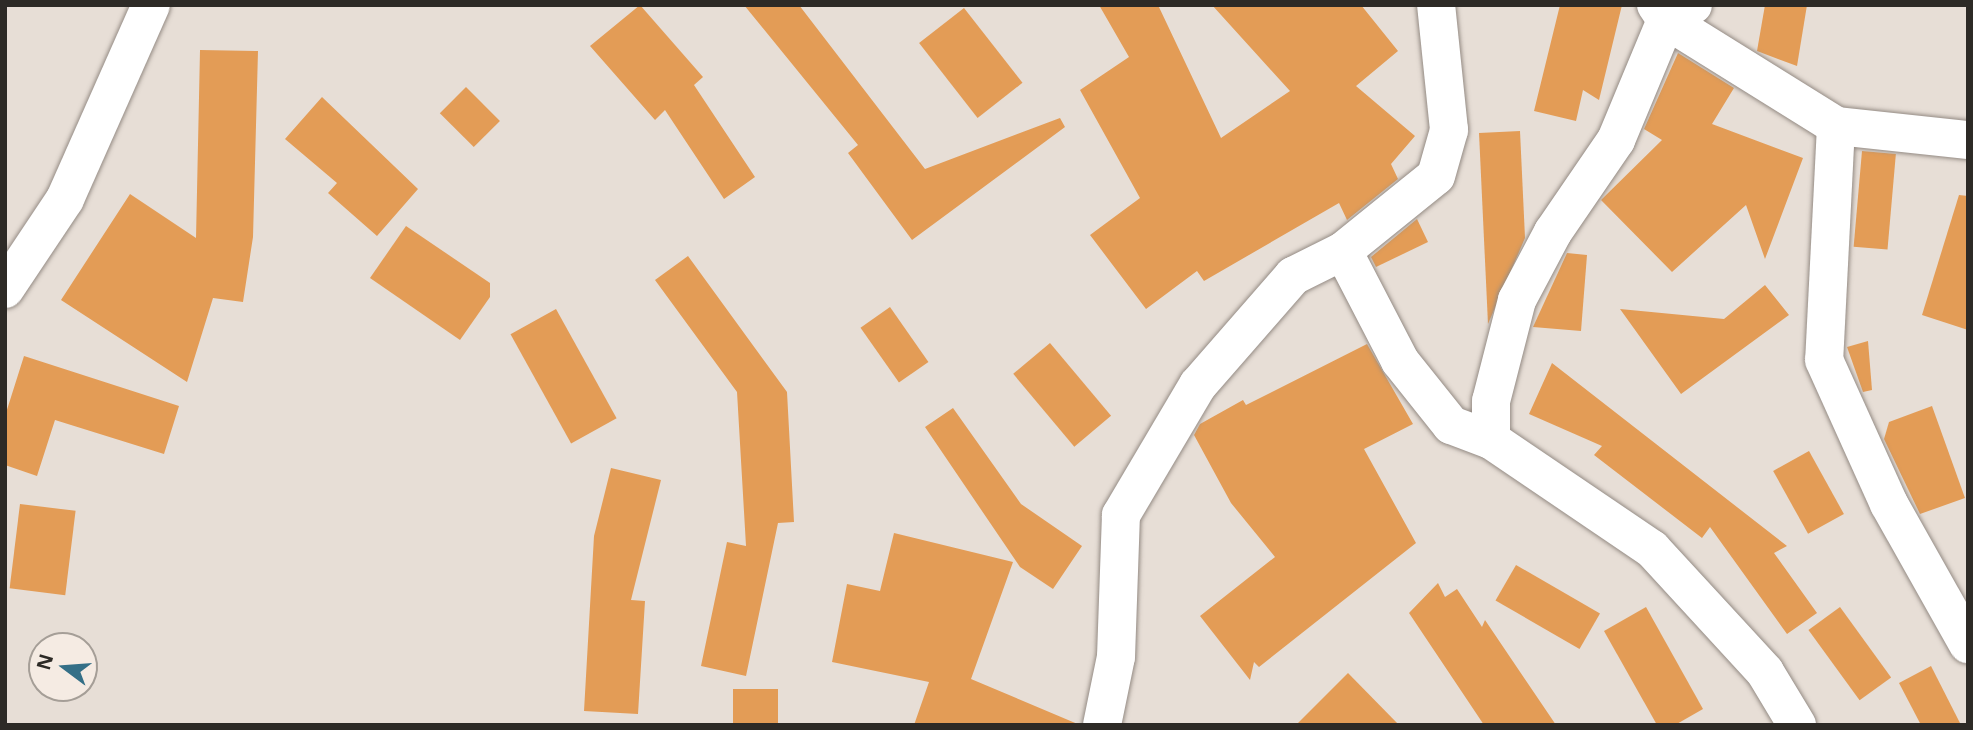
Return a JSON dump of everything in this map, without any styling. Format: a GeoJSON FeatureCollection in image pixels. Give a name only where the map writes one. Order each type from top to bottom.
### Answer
{"type":"FeatureCollection","features":[{"type":"Feature","properties":{"kind":"street"},"geometry":{"type":"LineString","coordinates":[[5,289],[65,199],[151,5]]}},
{"type":"Feature","properties":{"kind":"street"},"geometry":{"type":"LineString","coordinates":[[1102,725],[1116,657],[1121,515],[1198,385],[1293,276],[1343,251],[1436,176],[1449,130],[1436,5]]}},
{"type":"Feature","properties":{"kind":"street"},"geometry":{"type":"LineString","coordinates":[[1491,440],[1491,401],[1517,300],[1553,232],[1616,140],[1672,10],[1836,126],[1968,139]]}},
{"type":"Feature","properties":{"kind":"street"},"geometry":{"type":"LineString","coordinates":[[1836,126],[1824,360],[1889,504],[1968,645]]}},
{"type":"Feature","properties":{"kind":"street"},"geometry":{"type":"LineString","coordinates":[[1343,251],[1409,371],[1451,425],[1491,440],[1652,548],[1765,672],[1797,725]]}},
{"type":"Feature","properties":{"kind":"building"},"geometry":{"type":"Polygon","coordinates":[[[640,5],[703,77],[694,85],[755,177],[724,199],[665,110],[655,120],[590,46],[640,5]]]}},
{"type":"Feature","properties":{"kind":"building"},"geometry":{"type":"Polygon","coordinates":[[[744,5],[799,5],[925,169],[1060,118],[1065,127],[912,240],[848,153],[858,145],[744,5]]]}},
{"type":"Feature","properties":{"kind":"building"},"geometry":{"type":"Polygon","coordinates":[[[1099,5],[1158,5],[1221,138],[1290,91],[1212,5],[1361,5],[1398,51],[1356,86],[1415,136],[1391,164],[1398,179],[1347,220],[1339,203],[1204,281],[1197,271],[1146,309],[1090,235],[1140,198],[1080,90],[1129,57],[1099,5]]]}},
{"type":"Feature","properties":{"kind":"building"},"geometry":{"type":"Polygon","coordinates":[[[1560,5],[1622,5],[1599,100],[1583,90],[1576,121],[1534,111],[1560,5]]]}},
{"type":"Feature","properties":{"kind":"building"},"geometry":{"type":"Polygon","coordinates":[[[1765,5],[1807,5],[1797,66],[1757,51],[1765,5]]]}},
{"type":"Feature","properties":{"kind":"building"},"geometry":{"type":"Polygon","coordinates":[[[964,8],[1022,83],[978,118],[919,43],[964,8]]]}},
{"type":"Feature","properties":{"kind":"building"},"geometry":{"type":"Polygon","coordinates":[[[200,50],[258,51],[253,237],[243,302],[213,298],[187,382],[61,300],[130,194],[196,238],[200,50]]]}},
{"type":"Feature","properties":{"kind":"building"},"geometry":{"type":"Polygon","coordinates":[[[1678,53],[1734,88],[1712,124],[1803,158],[1765,259],[1746,205],[1672,272],[1601,200],[1662,140],[1644,129],[1678,53]]]}},
{"type":"Feature","properties":{"kind":"building"},"geometry":{"type":"Polygon","coordinates":[[[466,87],[500,121],[474,147],[440,113],[466,87]]]}},
{"type":"Feature","properties":{"kind":"building"},"geometry":{"type":"Polygon","coordinates":[[[322,97],[418,189],[377,236],[328,193],[337,183],[285,139],[322,97]]]}},
{"type":"Feature","properties":{"kind":"building"},"geometry":{"type":"Polygon","coordinates":[[[1520,131],[1525,238],[1488,324],[1479,133],[1520,131]]]}},
{"type":"Feature","properties":{"kind":"building"},"geometry":{"type":"Polygon","coordinates":[[[1862,151],[1896,154],[1888,250],[1854,247],[1862,151]]]}},
{"type":"Feature","properties":{"kind":"building"},"geometry":{"type":"Polygon","coordinates":[[[1959,195],[1968,196],[1968,330],[1922,315],[1959,195]]]}},
{"type":"Feature","properties":{"kind":"building"},"geometry":{"type":"Polygon","coordinates":[[[1417,219],[1428,242],[1376,267],[1371,257],[1417,219]]]}},
{"type":"Feature","properties":{"kind":"building"},"geometry":{"type":"Polygon","coordinates":[[[406,226],[490,283],[490,297],[460,340],[370,278],[406,226]]]}},
{"type":"Feature","properties":{"kind":"building"},"geometry":{"type":"Polygon","coordinates":[[[1567,253],[1587,255],[1581,331],[1533,327],[1567,253]]]}},
{"type":"Feature","properties":{"kind":"building"},"geometry":{"type":"Polygon","coordinates":[[[688,256],[787,392],[794,522],[778,523],[746,676],[701,666],[727,542],[746,546],[737,392],[655,280],[688,256]]]}},
{"type":"Feature","properties":{"kind":"building"},"geometry":{"type":"Polygon","coordinates":[[[1765,285],[1789,315],[1681,394],[1620,309],[1724,319],[1765,285]]]}},
{"type":"Feature","properties":{"kind":"building"},"geometry":{"type":"Polygon","coordinates":[[[890,307],[928,362],[899,383],[861,328],[890,307]]]}},
{"type":"Feature","properties":{"kind":"building"},"geometry":{"type":"Polygon","coordinates":[[[556,309],[617,418],[571,444],[511,334],[556,309]]]}},
{"type":"Feature","properties":{"kind":"building"},"geometry":{"type":"Polygon","coordinates":[[[1868,341],[1872,390],[1863,392],[1847,347],[1868,341]]]}},
{"type":"Feature","properties":{"kind":"building"},"geometry":{"type":"Polygon","coordinates":[[[1050,343],[1111,416],[1074,447],[1013,374],[1050,343]]]}},
{"type":"Feature","properties":{"kind":"building"},"geometry":{"type":"Polygon","coordinates":[[[1367,344],[1413,424],[1364,449],[1416,543],[1259,667],[1254,662],[1250,680],[1200,616],[1275,557],[1231,503],[1194,435],[1200,424],[1243,400],[1246,405],[1367,344]]]}},
{"type":"Feature","properties":{"kind":"building"},"geometry":{"type":"Polygon","coordinates":[[[24,356],[179,406],[164,454],[55,420],[37,476],[5,465],[5,416],[24,356]]]}},
{"type":"Feature","properties":{"kind":"building"},"geometry":{"type":"Polygon","coordinates":[[[1552,363],[1787,546],[1774,553],[1817,613],[1787,634],[1710,527],[1702,538],[1594,455],[1602,446],[1529,414],[1552,363]]]}},
{"type":"Feature","properties":{"kind":"building"},"geometry":{"type":"Polygon","coordinates":[[[1932,406],[1965,498],[1920,514],[1884,439],[1889,422],[1932,406]]]}},
{"type":"Feature","properties":{"kind":"building"},"geometry":{"type":"Polygon","coordinates":[[[953,408],[1021,504],[1082,546],[1053,589],[1020,567],[925,427],[953,408]]]}},
{"type":"Feature","properties":{"kind":"building"},"geometry":{"type":"Polygon","coordinates":[[[1809,451],[1844,514],[1808,534],[1773,471],[1809,451]]]}},
{"type":"Feature","properties":{"kind":"building"},"geometry":{"type":"Polygon","coordinates":[[[611,468],[661,480],[631,600],[645,601],[638,714],[584,711],[594,536],[611,468]]]}},
{"type":"Feature","properties":{"kind":"building"},"geometry":{"type":"Polygon","coordinates":[[[20,504],[76,511],[65,595],[10,588],[20,504]]]}},
{"type":"Feature","properties":{"kind":"building"},"geometry":{"type":"Polygon","coordinates":[[[894,533],[1013,562],[971,679],[1080,725],[914,725],[929,682],[832,662],[847,584],[880,591],[894,533]]]}},
{"type":"Feature","properties":{"kind":"building"},"geometry":{"type":"Polygon","coordinates":[[[1516,565],[1600,614],[1580,649],[1496,601],[1516,565]]]}},
{"type":"Feature","properties":{"kind":"building"},"geometry":{"type":"Polygon","coordinates":[[[1438,583],[1445,597],[1457,589],[1482,627],[1485,620],[1556,725],[1484,725],[1409,613],[1438,583]]]}},
{"type":"Feature","properties":{"kind":"building"},"geometry":{"type":"Polygon","coordinates":[[[1646,607],[1703,709],[1675,725],[1657,725],[1604,631],[1646,607]]]}},
{"type":"Feature","properties":{"kind":"building"},"geometry":{"type":"Polygon","coordinates":[[[1840,607],[1891,677],[1860,700],[1808,630],[1840,607]]]}},
{"type":"Feature","properties":{"kind":"building"},"geometry":{"type":"Polygon","coordinates":[[[1931,666],[1961,725],[1921,725],[1899,683],[1931,666]]]}},
{"type":"Feature","properties":{"kind":"building"},"geometry":{"type":"Polygon","coordinates":[[[1348,673],[1399,725],[1296,725],[1348,673]]]}},
{"type":"Feature","properties":{"kind":"building"},"geometry":{"type":"Polygon","coordinates":[[[733,689],[778,689],[778,725],[733,725],[733,689]]]}}]}
